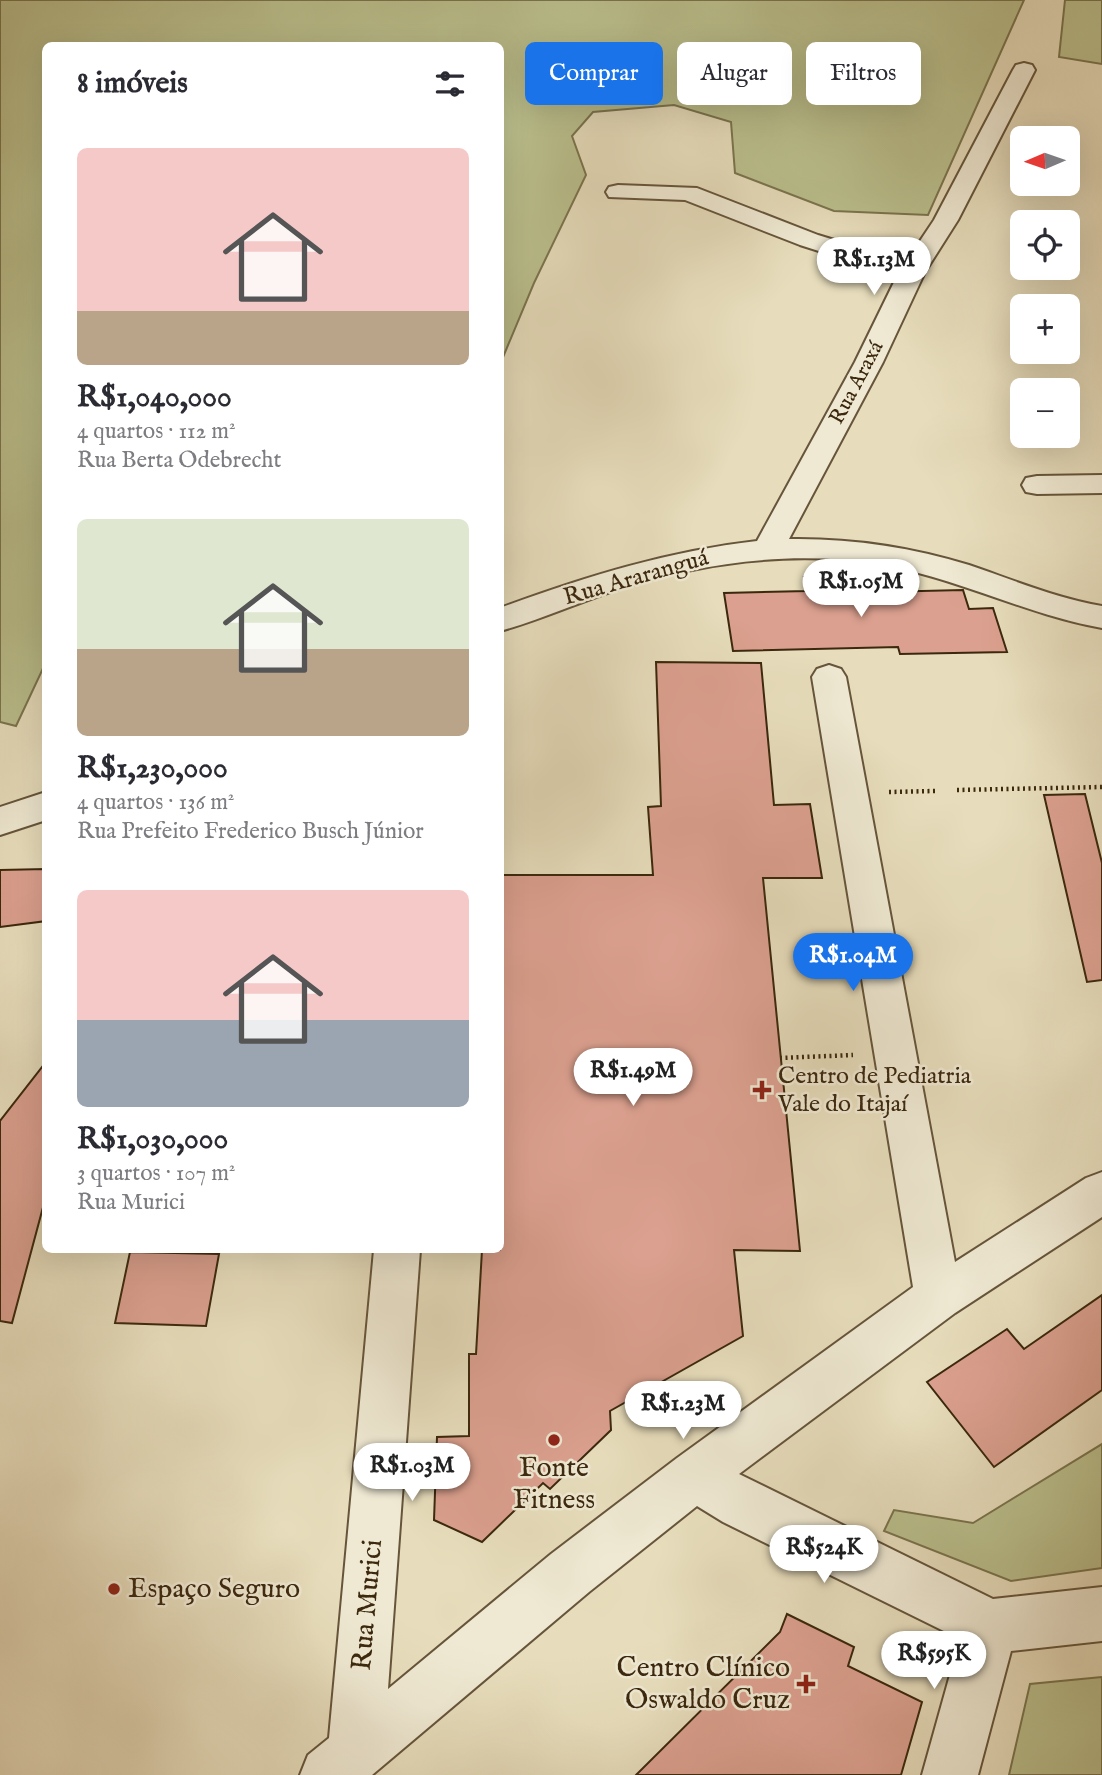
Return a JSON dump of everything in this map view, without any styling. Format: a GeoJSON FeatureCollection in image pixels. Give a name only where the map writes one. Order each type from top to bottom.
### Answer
{"type":"FeatureCollection","features":[{"type":"Feature","properties":{"kind":"street","name":"Rua Araxá"},"geometry":{"type":"LineString","coordinates":[[768,548],[869,362],[912,272],[946,220],[1024,71]]}},
{"type":"Feature","properties":{"kind":"street"},"geometry":{"type":"LineString","coordinates":[[618,192],[688,193],[809,240],[912,272]]}},
{"type":"Feature","properties":{"kind":"street"},"geometry":{"type":"LineString","coordinates":[[1037,485],[1102,484]]}},
{"type":"Feature","properties":{"kind":"street","name":"Rua Araranguá"},"geometry":{"type":"LineString","coordinates":[[504,619],[678,561],[768,548],[810,548],[899,558],[934,566],[1044,604],[1102,617]]}},
{"type":"Feature","properties":{"kind":"street"},"geometry":{"type":"LineString","coordinates":[[829,677],[938,1297]]}},
{"type":"Feature","properties":{"kind":"street"},"geometry":{"type":"LineString","coordinates":[[0,821],[42,807]]}},
{"type":"Feature","properties":{"kind":"street"},"geometry":{"type":"LineString","coordinates":[[342,1763],[570,1573],[695,1476],[938,1297],[1102,1192]]}},
{"type":"Feature","properties":{"kind":"street","name":"Rua Murici"},"geometry":{"type":"LineString","coordinates":[[342,1763],[397,1253]]}},
{"type":"Feature","properties":{"kind":"street"},"geometry":{"type":"LineString","coordinates":[[695,1476],[740,1504],[991,1626],[1102,1614]]}},
{"type":"Feature","properties":{"kind":"street"},"geometry":{"type":"LineString","coordinates":[[950,1775],[991,1626]]}},
{"type":"Feature","properties":{"kind":"path"},"geometry":{"type":"LineString","coordinates":[[957,790],[1102,787]]}},
{"type":"Feature","properties":{"kind":"path"},"geometry":{"type":"LineString","coordinates":[[780,1058],[894,1053]]}},
{"type":"Feature","properties":{"kind":"green space"},"geometry":{"type":"Polygon","coordinates":[[[0,0],[1024,0],[928,215],[834,211],[735,173],[731,122],[674,105],[593,112],[572,136],[586,175],[534,283],[504,355],[504,42],[42,42],[42,671],[16,726],[0,722],[0,0]]]}},
{"type":"Feature","properties":{"kind":"green space"},"geometry":{"type":"Polygon","coordinates":[[[1065,0],[1102,0],[1102,64],[1059,57],[1065,0]]]}},
{"type":"Feature","properties":{"kind":"green space"},"geometry":{"type":"Polygon","coordinates":[[[1102,1444],[1102,1568],[1011,1581],[884,1531],[894,1510],[973,1523],[1102,1444]]]}},
{"type":"Feature","properties":{"kind":"green space"},"geometry":{"type":"Polygon","coordinates":[[[1102,1677],[1102,1775],[1009,1775],[1030,1684],[1102,1677]]]}},
{"type":"Feature","properties":{"kind":"building"},"geometry":{"type":"Polygon","coordinates":[[[876,575],[880,592],[963,590],[969,609],[993,608],[1007,652],[900,654],[898,647],[733,651],[724,593],[807,591],[804,577],[876,575]]]}},
{"type":"Feature","properties":{"kind":"building"},"geometry":{"type":"Polygon","coordinates":[[[656,662],[761,663],[774,805],[810,804],[822,878],[763,878],[800,1251],[734,1250],[743,1336],[610,1411],[611,1430],[550,1489],[543,1483],[482,1542],[434,1520],[437,1437],[469,1436],[469,1354],[476,1354],[482,1253],[504,1253],[504,875],[653,875],[648,807],[661,806],[656,662]]]}},
{"type":"Feature","properties":{"kind":"building"},"geometry":{"type":"Polygon","coordinates":[[[1085,794],[1102,863],[1102,980],[1087,982],[1044,795],[1085,794]]]}},
{"type":"Feature","properties":{"kind":"building"},"geometry":{"type":"Polygon","coordinates":[[[42,869],[42,922],[0,927],[0,870],[42,869]]]}},
{"type":"Feature","properties":{"kind":"building"},"geometry":{"type":"Polygon","coordinates":[[[42,1067],[42,1211],[12,1323],[0,1321],[0,1121],[42,1067]]]}},
{"type":"Feature","properties":{"kind":"building"},"geometry":{"type":"Polygon","coordinates":[[[130,1253],[219,1254],[206,1326],[115,1323],[130,1253]]]}},
{"type":"Feature","properties":{"kind":"building"},"geometry":{"type":"Polygon","coordinates":[[[1102,1295],[1102,1390],[994,1467],[927,1382],[1007,1329],[1024,1349],[1102,1295]]]}},
{"type":"Feature","properties":{"kind":"building","name":"Centro Clínico Oswaldo Cruz"},"geometry":{"type":"Polygon","coordinates":[[[787,1614],[854,1647],[848,1666],[922,1702],[901,1775],[636,1775],[780,1632],[787,1614]]]}},
{"type":"Feature","properties":{"kind":"place","name":"Centro de Pediatria Vale do Itajaí"},"geometry":{"type":"Point","coordinates":[762,1090]}},
{"type":"Feature","properties":{"kind":"place","name":"Fonte Fitness"},"geometry":{"type":"Point","coordinates":[554,1440]}},
{"type":"Feature","properties":{"kind":"place","name":"Espaço Seguro"},"geometry":{"type":"Point","coordinates":[114,1589]}},
{"type":"Feature","properties":{"kind":"place","name":"Centro Clínico Oswaldo Cruz"},"geometry":{"type":"Point","coordinates":[806,1684]}}]}
